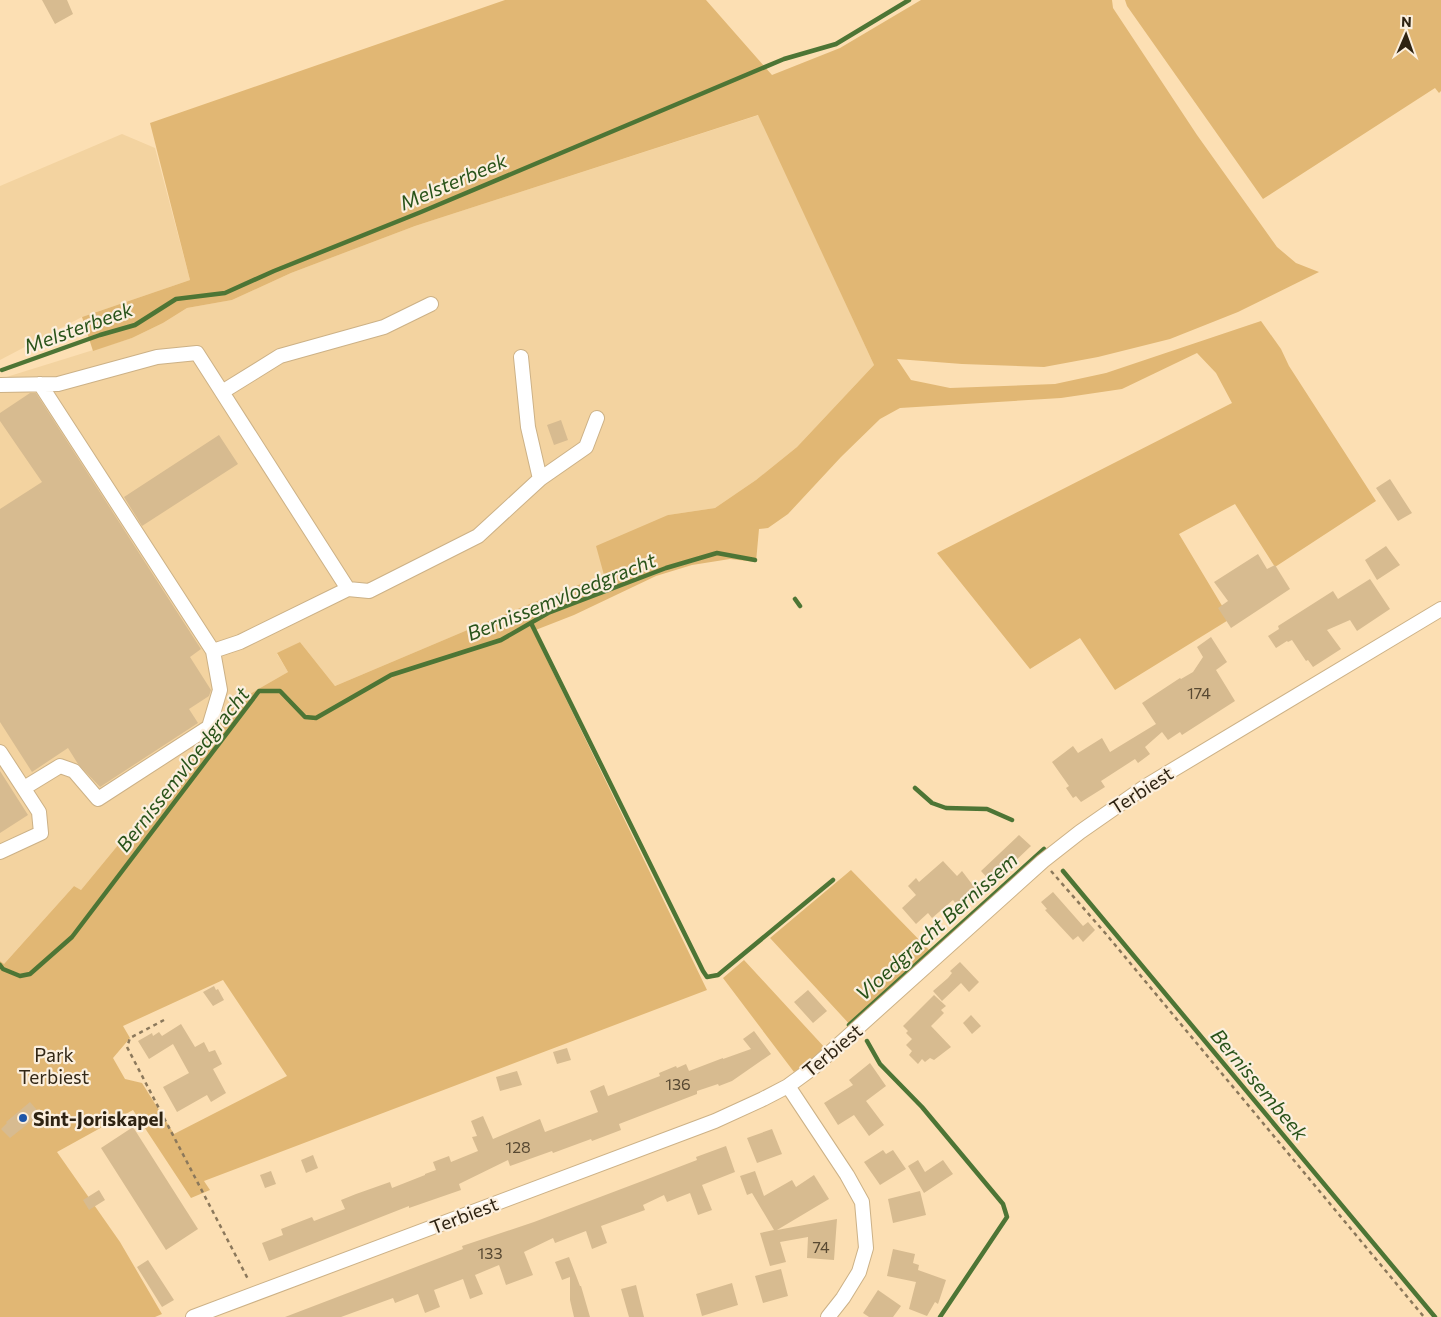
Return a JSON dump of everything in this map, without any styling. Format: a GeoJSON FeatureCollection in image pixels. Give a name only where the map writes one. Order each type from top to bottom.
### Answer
{"type":"FeatureCollection","features":[{"type":"Feature","properties":{"kind":"street"},"geometry":{"type":"LineString","coordinates":[[222,392],[280,356],[384,328],[432,304]]}},
{"type":"Feature","properties":{"kind":"street"},"geometry":{"type":"LineString","coordinates":[[0,385],[58,384],[157,357],[197,353],[348,589]]}},
{"type":"Feature","properties":{"kind":"street"},"geometry":{"type":"LineString","coordinates":[[521,357],[528,427],[540,479]]}},
{"type":"Feature","properties":{"kind":"street"},"geometry":{"type":"LineString","coordinates":[[24,788],[60,766],[74,771],[98,799],[209,727],[220,690],[213,652],[40,384]]}},
{"type":"Feature","properties":{"kind":"street"},"geometry":{"type":"LineString","coordinates":[[213,652],[240,642],[348,589],[369,592],[478,536],[540,479],[586,447],[597,418]]}},
{"type":"Feature","properties":{"kind":"street","name":"Terbiest"},"geometry":{"type":"LineString","coordinates":[[193,1317],[715,1120],[763,1100],[788,1086],[814,1067],[1043,861],[1080,832],[1146,786],[1441,610]]}},
{"type":"Feature","properties":{"kind":"street"},"geometry":{"type":"LineString","coordinates":[[0,752],[39,812],[41,833],[0,852]]}},
{"type":"Feature","properties":{"kind":"street"},"geometry":{"type":"LineString","coordinates":[[788,1086],[847,1175],[862,1202],[866,1248],[864,1256],[859,1272],[843,1298],[828,1317]]}},
{"type":"Feature","properties":{"kind":"path"},"geometry":{"type":"LineString","coordinates":[[1043,861],[1106,934],[1424,1317]]}},
{"type":"Feature","properties":{"kind":"path"},"geometry":{"type":"LineString","coordinates":[[164,1020],[130,1038],[127,1046],[256,1293]]}},
{"type":"Feature","properties":{"kind":"shaded area"},"geometry":{"type":"Polygon","coordinates":[[[759,115],[874,365],[797,447],[756,480],[715,508],[668,515],[605,575],[522,607],[335,686],[300,642],[277,654],[288,672],[236,702],[81,890],[74,886],[3,965],[0,961],[0,379],[132,338],[163,323],[187,308],[232,300],[291,273],[415,226],[759,115]]]}},
{"type":"Feature","properties":{"kind":"shaded area"},"geometry":{"type":"Polygon","coordinates":[[[122,134],[155,148],[190,280],[82,317],[0,360],[0,186],[122,134]]]}},
{"type":"Feature","properties":{"kind":"green space","name":"Park Terbiest"},"geometry":{"type":"Polygon","coordinates":[[[505,0],[706,0],[772,75],[840,48],[921,0],[1112,0],[1113,8],[1197,135],[1277,247],[1296,263],[1319,272],[1238,312],[1170,339],[1098,357],[1044,367],[897,359],[911,380],[950,388],[1055,384],[1106,373],[1261,321],[1281,349],[1289,366],[1376,501],[1275,567],[1235,504],[1179,534],[1230,619],[1115,690],[1080,638],[1030,669],[937,553],[1232,403],[1216,373],[1197,353],[1122,389],[1061,398],[900,408],[880,419],[841,457],[788,514],[768,528],[759,529],[756,562],[730,559],[692,565],[656,576],[574,615],[533,631],[707,990],[204,1181],[210,1190],[191,1198],[133,1110],[57,1152],[120,1242],[162,1314],[155,1317],[0,1317],[0,961],[4,964],[74,886],[81,890],[236,702],[288,672],[277,653],[300,642],[335,686],[522,607],[604,575],[596,546],[668,515],[715,508],[756,480],[797,447],[874,365],[758,115],[415,226],[291,273],[232,300],[187,308],[163,323],[132,338],[93,351],[82,317],[190,280],[150,123],[505,0]],[[223,980],[123,1026],[130,1038],[113,1058],[125,1079],[142,1083],[174,1134],[287,1076],[223,980]]]}},
{"type":"Feature","properties":{"kind":"green space"},"geometry":{"type":"Polygon","coordinates":[[[1125,0],[1441,0],[1441,91],[1439,93],[1435,88],[1263,199],[1127,6],[1125,0]]]}},
{"type":"Feature","properties":{"kind":"green space"},"geometry":{"type":"Polygon","coordinates":[[[851,870],[933,954],[853,1028],[770,938],[851,870]]]}},
{"type":"Feature","properties":{"kind":"green space"},"geometry":{"type":"Polygon","coordinates":[[[744,960],[826,1049],[794,1072],[723,978],[744,960]]]}},
{"type":"Feature","properties":{"kind":"building"},"geometry":{"type":"Polygon","coordinates":[[[42,0],[67,0],[73,14],[55,24],[42,0]]]}},
{"type":"Feature","properties":{"kind":"building"},"geometry":{"type":"Polygon","coordinates":[[[30,393],[36,393],[201,649],[190,657],[211,690],[209,696],[189,709],[198,723],[100,787],[78,764],[68,748],[32,772],[0,722],[0,509],[42,482],[0,421],[0,413],[30,393]]]}},
{"type":"Feature","properties":{"kind":"building"},"geometry":{"type":"Polygon","coordinates":[[[561,420],[568,440],[554,445],[547,425],[561,420]]]}},
{"type":"Feature","properties":{"kind":"building"},"geometry":{"type":"Polygon","coordinates":[[[219,435],[238,464],[142,526],[124,497],[219,435]]]}},
{"type":"Feature","properties":{"kind":"building"},"geometry":{"type":"Polygon","coordinates":[[[1390,479],[1412,513],[1398,521],[1376,488],[1390,479]]]}},
{"type":"Feature","properties":{"kind":"building"},"geometry":{"type":"Polygon","coordinates":[[[1386,546],[1400,565],[1377,580],[1365,560],[1386,546]]]}},
{"type":"Feature","properties":{"kind":"building"},"geometry":{"type":"Polygon","coordinates":[[[1258,554],[1267,569],[1275,565],[1290,589],[1231,628],[1218,608],[1228,601],[1214,582],[1258,554]]]}},
{"type":"Feature","properties":{"kind":"building"},"geometry":{"type":"Polygon","coordinates":[[[1370,579],[1390,609],[1357,631],[1350,620],[1327,630],[1341,649],[1313,667],[1308,660],[1306,661],[1292,640],[1276,648],[1268,636],[1279,629],[1278,626],[1333,591],[1338,599],[1370,579]]]}},
{"type":"Feature","properties":{"kind":"building"},"geometry":{"type":"Polygon","coordinates":[[[1211,637],[1227,662],[1216,670],[1235,701],[1182,735],[1180,732],[1168,740],[1162,732],[1145,747],[1150,754],[1138,763],[1135,759],[1101,781],[1105,787],[1081,802],[1076,796],[1073,798],[1066,788],[1069,786],[1052,762],[1073,746],[1078,753],[1102,738],[1110,752],[1156,724],[1142,703],[1180,678],[1193,672],[1203,657],[1197,647],[1211,637]]]}},
{"type":"Feature","properties":{"kind":"building"},"geometry":{"type":"Polygon","coordinates":[[[0,771],[28,815],[0,833],[0,771]]]}},
{"type":"Feature","properties":{"kind":"building"},"geometry":{"type":"Polygon","coordinates":[[[1019,835],[1031,846],[992,883],[981,871],[1019,835]]]}},
{"type":"Feature","properties":{"kind":"building"},"geometry":{"type":"Polygon","coordinates":[[[943,861],[957,876],[962,871],[975,888],[956,904],[953,900],[932,918],[928,913],[916,924],[902,908],[916,895],[908,886],[916,878],[919,882],[943,861]]]}},
{"type":"Feature","properties":{"kind":"building"},"geometry":{"type":"Polygon","coordinates":[[[1053,892],[1083,926],[1088,922],[1095,930],[1083,942],[1078,936],[1073,940],[1045,910],[1047,909],[1041,902],[1053,892]]]}},
{"type":"Feature","properties":{"kind":"building"},"geometry":{"type":"Polygon","coordinates":[[[960,962],[979,982],[969,992],[961,983],[942,1001],[933,991],[948,978],[952,973],[950,971],[960,962]]]}},
{"type":"Feature","properties":{"kind":"building"},"geometry":{"type":"Polygon","coordinates":[[[214,986],[216,990],[218,989],[224,1000],[213,1006],[203,992],[214,986]]]}},
{"type":"Feature","properties":{"kind":"building"},"geometry":{"type":"Polygon","coordinates":[[[808,990],[827,1011],[813,1023],[794,1002],[808,990]]]}},
{"type":"Feature","properties":{"kind":"building"},"geometry":{"type":"Polygon","coordinates":[[[934,995],[946,1006],[941,1010],[944,1013],[931,1026],[951,1047],[934,1060],[930,1058],[925,1062],[922,1059],[918,1064],[909,1055],[912,1051],[906,1045],[912,1039],[906,1033],[908,1031],[903,1026],[934,995]]]}},
{"type":"Feature","properties":{"kind":"building"},"geometry":{"type":"Polygon","coordinates":[[[971,1015],[981,1026],[972,1034],[963,1023],[971,1015]]]}},
{"type":"Feature","properties":{"kind":"building"},"geometry":{"type":"Polygon","coordinates":[[[181,1024],[195,1047],[204,1042],[209,1052],[215,1050],[222,1064],[213,1069],[226,1093],[211,1102],[207,1095],[177,1112],[163,1087],[189,1073],[173,1044],[149,1059],[138,1041],[152,1033],[153,1036],[159,1032],[162,1036],[181,1024]]]}},
{"type":"Feature","properties":{"kind":"building"},"geometry":{"type":"Polygon","coordinates":[[[754,1031],[771,1054],[732,1081],[697,1091],[697,1094],[619,1124],[621,1130],[592,1141],[591,1139],[510,1166],[508,1160],[459,1184],[461,1190],[409,1208],[409,1206],[269,1261],[262,1243],[283,1235],[281,1229],[312,1217],[314,1221],[345,1209],[341,1200],[356,1194],[390,1182],[392,1188],[425,1175],[436,1170],[433,1162],[449,1156],[451,1162],[478,1151],[472,1137],[477,1136],[471,1121],[483,1116],[493,1139],[540,1119],[545,1132],[598,1112],[590,1091],[604,1085],[608,1096],[660,1076],[659,1073],[676,1066],[677,1068],[686,1064],[689,1071],[751,1049],[743,1039],[754,1031]]]}},
{"type":"Feature","properties":{"kind":"building"},"geometry":{"type":"Polygon","coordinates":[[[567,1048],[571,1060],[557,1064],[553,1052],[567,1048]]]}},
{"type":"Feature","properties":{"kind":"building"},"geometry":{"type":"Polygon","coordinates":[[[870,1063],[886,1086],[866,1101],[884,1125],[869,1136],[854,1115],[838,1125],[824,1103],[853,1085],[849,1080],[870,1063]]]}},
{"type":"Feature","properties":{"kind":"building"},"geometry":{"type":"Polygon","coordinates":[[[517,1071],[522,1085],[500,1091],[496,1077],[517,1071]]]}},
{"type":"Feature","properties":{"kind":"building","name":"Sint-Joriskapel"},"geometry":{"type":"Polygon","coordinates":[[[30,1102],[39,1115],[10,1138],[1,1129],[6,1122],[30,1102]]]}},
{"type":"Feature","properties":{"kind":"building"},"geometry":{"type":"Polygon","coordinates":[[[133,1127],[198,1229],[166,1250],[101,1148],[133,1127]]]}},
{"type":"Feature","properties":{"kind":"building"},"geometry":{"type":"Polygon","coordinates":[[[772,1129],[782,1154],[757,1163],[747,1138],[772,1129]]]}},
{"type":"Feature","properties":{"kind":"building"},"geometry":{"type":"Polygon","coordinates":[[[726,1146],[735,1172],[702,1185],[712,1210],[698,1215],[690,1193],[667,1202],[664,1195],[643,1205],[645,1210],[601,1226],[607,1243],[592,1249],[586,1231],[555,1243],[553,1238],[524,1252],[533,1275],[506,1285],[499,1265],[475,1275],[483,1294],[470,1299],[463,1279],[434,1290],[440,1307],[425,1313],[418,1294],[395,1303],[393,1298],[341,1317],[285,1317],[463,1249],[462,1246],[534,1222],[697,1160],[696,1157],[726,1146]]]}},
{"type":"Feature","properties":{"kind":"building"},"geometry":{"type":"Polygon","coordinates":[[[883,1150],[886,1154],[893,1150],[906,1169],[880,1185],[864,1162],[883,1150]]]}},
{"type":"Feature","properties":{"kind":"building"},"geometry":{"type":"Polygon","coordinates":[[[313,1155],[318,1168],[306,1173],[301,1160],[313,1155]]]}},
{"type":"Feature","properties":{"kind":"building"},"geometry":{"type":"Polygon","coordinates":[[[918,1160],[925,1172],[943,1160],[953,1174],[924,1193],[908,1166],[918,1160]]]}},
{"type":"Feature","properties":{"kind":"building"},"geometry":{"type":"Polygon","coordinates":[[[271,1171],[276,1184],[265,1188],[260,1175],[271,1171]]]}},
{"type":"Feature","properties":{"kind":"building"},"geometry":{"type":"Polygon","coordinates":[[[755,1171],[764,1196],[792,1180],[796,1187],[814,1175],[829,1199],[777,1230],[837,1219],[834,1260],[807,1258],[808,1237],[780,1242],[786,1262],[770,1266],[760,1233],[774,1230],[752,1193],[747,1195],[740,1176],[755,1171]]]}},
{"type":"Feature","properties":{"kind":"building"},"geometry":{"type":"Polygon","coordinates":[[[99,1190],[105,1200],[89,1210],[83,1200],[99,1190]]]}},
{"type":"Feature","properties":{"kind":"building"},"geometry":{"type":"Polygon","coordinates":[[[920,1191],[926,1215],[893,1223],[888,1199],[920,1191]]]}},
{"type":"Feature","properties":{"kind":"building"},"geometry":{"type":"Polygon","coordinates":[[[893,1249],[915,1254],[913,1263],[919,1265],[918,1270],[946,1280],[938,1304],[935,1302],[927,1316],[909,1309],[916,1282],[887,1276],[893,1249]]]}},
{"type":"Feature","properties":{"kind":"building"},"geometry":{"type":"Polygon","coordinates":[[[569,1257],[581,1286],[590,1317],[574,1317],[570,1300],[570,1277],[562,1280],[555,1262],[569,1257]]]}},
{"type":"Feature","properties":{"kind":"building"},"geometry":{"type":"Polygon","coordinates":[[[148,1260],[174,1300],[162,1307],[137,1267],[148,1260]]]}},
{"type":"Feature","properties":{"kind":"building"},"geometry":{"type":"Polygon","coordinates":[[[781,1269],[788,1296],[763,1303],[755,1276],[781,1269]]]}},
{"type":"Feature","properties":{"kind":"building"},"geometry":{"type":"Polygon","coordinates":[[[732,1283],[738,1305],[702,1316],[696,1294],[732,1283]]]}},
{"type":"Feature","properties":{"kind":"building"},"geometry":{"type":"Polygon","coordinates":[[[636,1285],[644,1317],[629,1317],[621,1289],[636,1285]]]}},
{"type":"Feature","properties":{"kind":"building"},"geometry":{"type":"Polygon","coordinates":[[[878,1290],[901,1306],[893,1317],[869,1317],[863,1313],[878,1290]]]}},
{"type":"Feature","properties":{"kind":"waterway","name":"Melsterbeek"},"geometry":{"type":"LineString","coordinates":[[2,370],[100,335],[135,325],[176,299],[225,293],[784,59],[836,44],[909,0]]}},
{"type":"Feature","properties":{"kind":"waterway","name":"Bernissemvloedgracht"},"geometry":{"type":"LineString","coordinates":[[0,965],[3,969],[20,976],[30,974],[72,937],[259,691],[280,691],[305,717],[316,718],[391,675],[501,640],[548,613],[666,568],[717,553],[755,560]]}},
{"type":"Feature","properties":{"kind":"waterway","name":"Bernissemvloedgracht"},"geometry":{"type":"LineString","coordinates":[[795,599],[800,606]]}},
{"type":"Feature","properties":{"kind":"waterway"},"geometry":{"type":"LineString","coordinates":[[531,623],[707,977],[718,975],[833,880]]}},
{"type":"Feature","properties":{"kind":"waterway","name":"Bernissemvloedgracht"},"geometry":{"type":"LineString","coordinates":[[915,788],[932,803],[946,808],[987,809],[1012,820]]}},
{"type":"Feature","properties":{"kind":"waterway","name":"Vloedgracht Bernissem"},"geometry":{"type":"LineString","coordinates":[[849,1025],[1044,849]]}},
{"type":"Feature","properties":{"kind":"waterway","name":"Bernissembeek"},"geometry":{"type":"LineString","coordinates":[[1063,871],[1435,1317]]}},
{"type":"Feature","properties":{"kind":"waterway","name":"Vloedgracht Bernissem"},"geometry":{"type":"LineString","coordinates":[[867,1041],[880,1064],[922,1107],[1003,1204],[1007,1217],[940,1317]]}},
{"type":"Feature","properties":{"kind":"place","name":"Sint-Joriskapel"},"geometry":{"type":"Point","coordinates":[23,1118]}}]}
